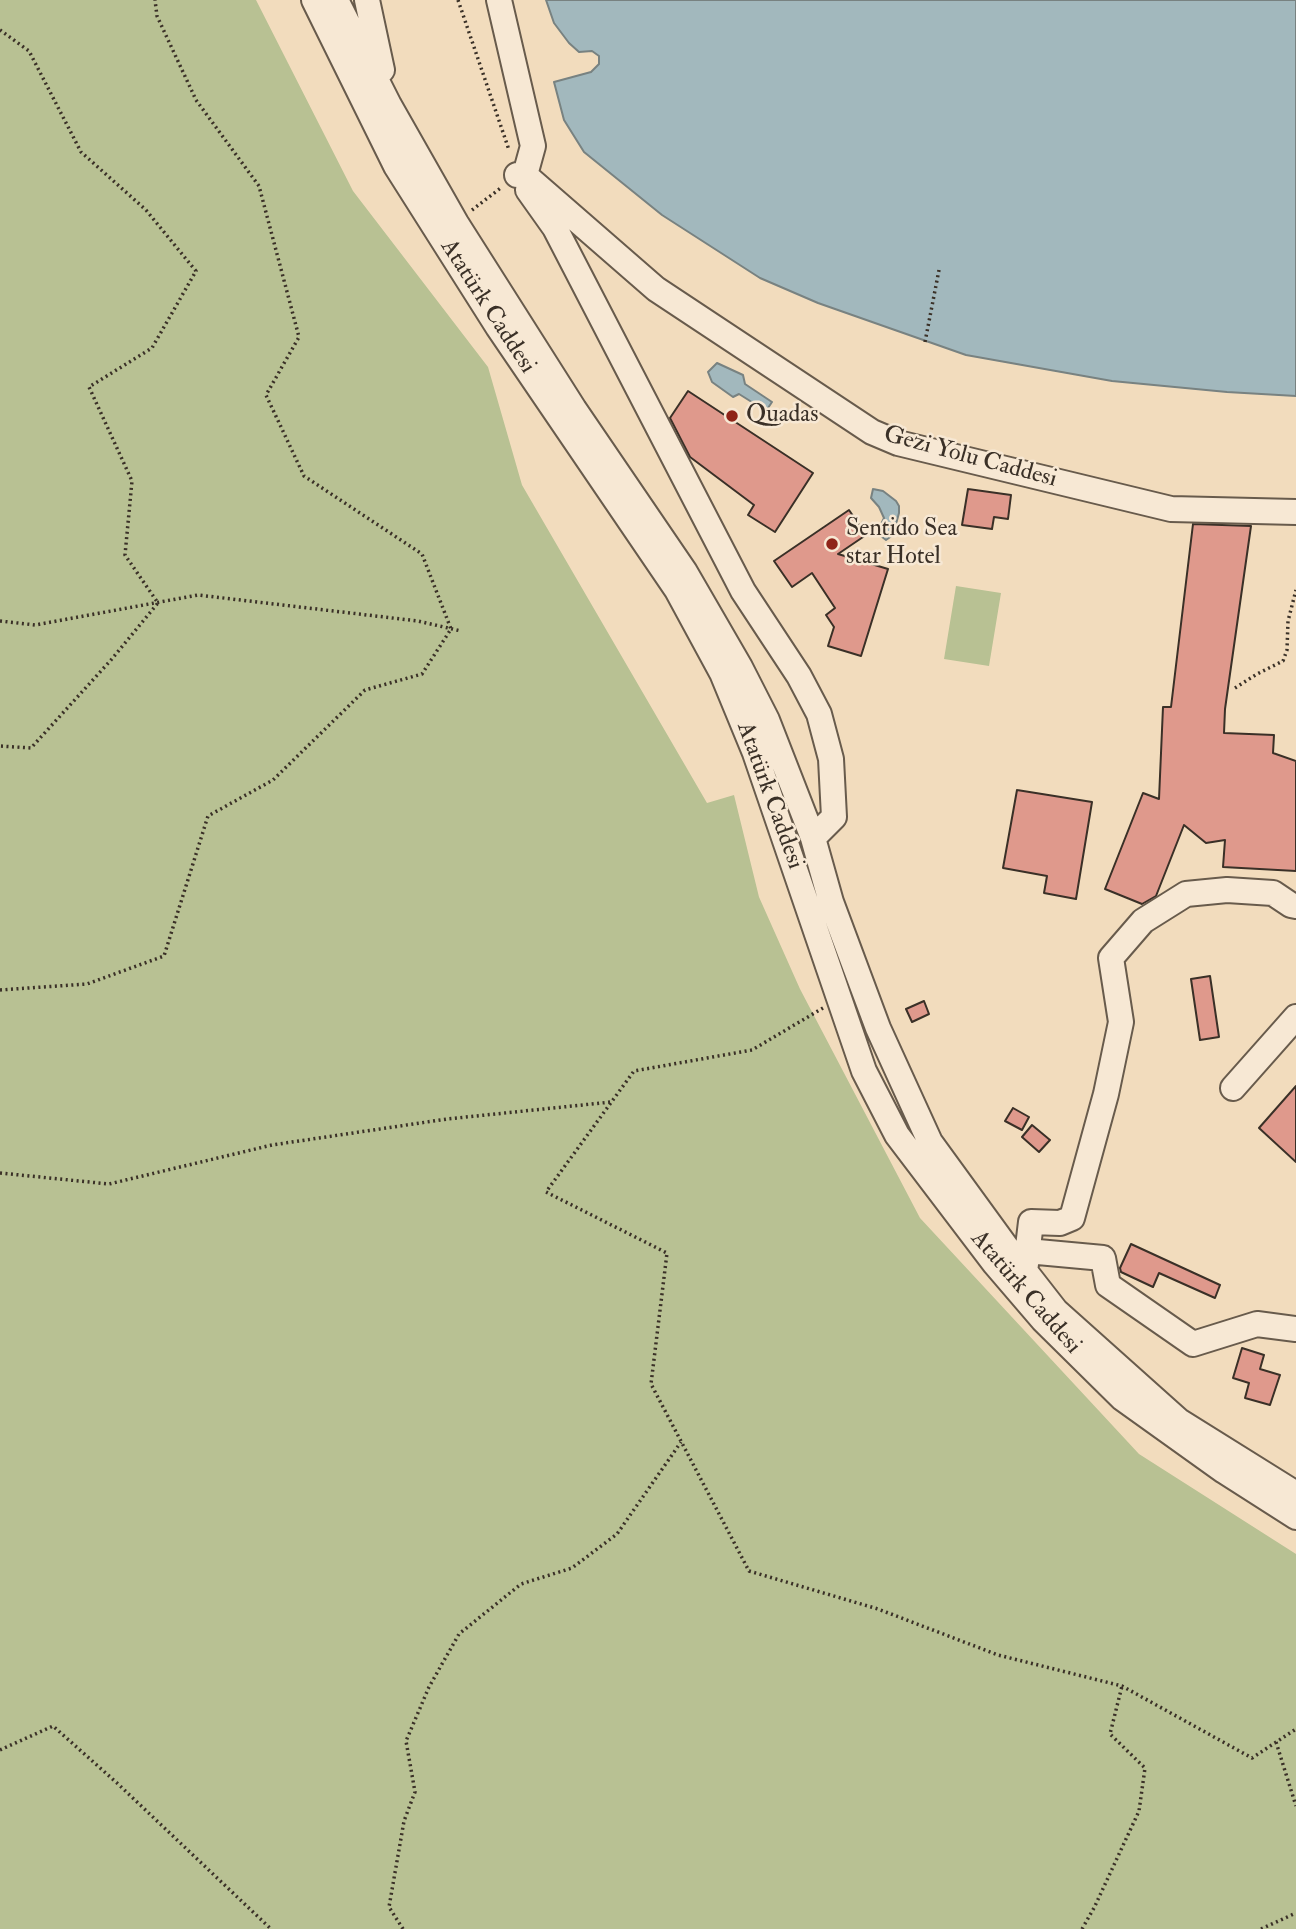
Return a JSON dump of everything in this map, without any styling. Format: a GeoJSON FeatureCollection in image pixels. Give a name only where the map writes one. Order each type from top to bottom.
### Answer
{"type":"FeatureCollection","features":[{"type":"Feature","properties":{"kind":"street","name":"Atatürk Caddesi"},"geometry":{"type":"LineString","coordinates":[[314,0],[396,166],[498,327],[677,590],[722,673],[755,753],[864,1071],[897,1135],[995,1264],[1043,1320],[1122,1398],[1224,1471],[1296,1517]]}},
{"type":"Feature","properties":{"kind":"street","name":"Atatürk Caddesi"},"geometry":{"type":"LineString","coordinates":[[336,0],[389,105],[456,223],[574,409],[685,572],[740,667],[767,720],[813,838],[831,902],[878,1028],[930,1142],[1026,1261],[1056,1311],[1179,1422],[1296,1494]]}},
{"type":"Feature","properties":{"kind":"street"},"geometry":{"type":"LineString","coordinates":[[367,0],[389,105]]}},
{"type":"Feature","properties":{"kind":"street"},"geometry":{"type":"LineString","coordinates":[[499,0],[533,146],[521,175],[555,228],[743,591],[799,677],[819,714],[831,759],[834,817],[813,838]]}},
{"type":"Feature","properties":{"kind":"street","name":"Gezi Yolu Caddesi"},"geometry":{"type":"LineString","coordinates":[[521,175],[656,289],[872,432],[898,443],[1171,509],[1296,512]]}},
{"type":"Feature","properties":{"kind":"street"},"geometry":{"type":"LineString","coordinates":[[1296,906],[1273,893],[1227,890],[1186,894],[1143,921],[1111,958],[1121,1022],[1107,1094],[1072,1218],[1060,1223],[1031,1222],[1026,1261],[1103,1258],[1108,1285],[1192,1344],[1256,1324],[1296,1329]]}},
{"type":"Feature","properties":{"kind":"street"},"geometry":{"type":"LineString","coordinates":[[1233,1088],[1296,1017]]}},
{"type":"Feature","properties":{"kind":"path"},"geometry":{"type":"LineString","coordinates":[[155,0],[157,16],[196,100],[259,186],[299,337],[265,395],[304,476],[422,554],[451,629]]}},
{"type":"Feature","properties":{"kind":"path"},"geometry":{"type":"LineString","coordinates":[[456,223],[521,175],[458,0]]}},
{"type":"Feature","properties":{"kind":"path"},"geometry":{"type":"LineString","coordinates":[[0,30],[29,51],[81,152],[146,210],[196,271],[152,348],[89,387],[132,481],[125,555],[158,603]]}},
{"type":"Feature","properties":{"kind":"path"},"geometry":{"type":"LineString","coordinates":[[925,342],[939,270]]}},
{"type":"Feature","properties":{"kind":"path"},"geometry":{"type":"LineString","coordinates":[[1235,688],[1283,661],[1287,650],[1288,621],[1296,590]]}},
{"type":"Feature","properties":{"kind":"path"},"geometry":{"type":"LineString","coordinates":[[0,621],[35,625],[198,596],[418,621],[461,631]]}},
{"type":"Feature","properties":{"kind":"path"},"geometry":{"type":"LineString","coordinates":[[0,746],[31,748],[111,660],[158,603]]}},
{"type":"Feature","properties":{"kind":"path"},"geometry":{"type":"LineString","coordinates":[[0,990],[87,984],[164,956],[208,816],[273,780],[365,690],[422,674],[451,629]]}},
{"type":"Feature","properties":{"kind":"path"},"geometry":{"type":"LineString","coordinates":[[840,998],[752,1049],[634,1072],[546,1192],[667,1253],[651,1384],[749,1571],[878,1609],[998,1655],[1122,1686],[1252,1758],[1296,1729]]}},
{"type":"Feature","properties":{"kind":"path"},"geometry":{"type":"LineString","coordinates":[[0,1173],[109,1184],[272,1145],[447,1119],[611,1102]]}},
{"type":"Feature","properties":{"kind":"path"},"geometry":{"type":"LineString","coordinates":[[403,1929],[389,1907],[404,1821],[415,1792],[406,1741],[429,1687],[459,1634],[522,1584],[572,1567],[617,1534],[681,1442]]}},
{"type":"Feature","properties":{"kind":"path"},"geometry":{"type":"LineString","coordinates":[[1082,1929],[1139,1811],[1144,1768],[1110,1734],[1122,1686]]}},
{"type":"Feature","properties":{"kind":"path"},"geometry":{"type":"LineString","coordinates":[[0,1750],[53,1726],[271,1929]]}},
{"type":"Feature","properties":{"kind":"path"},"geometry":{"type":"LineString","coordinates":[[1276,1742],[1296,1806]]}},
{"type":"Feature","properties":{"kind":"path"},"geometry":{"type":"LineString","coordinates":[[1261,1929],[1296,1913]]}},
{"type":"Feature","properties":{"kind":"green space"},"geometry":{"type":"Polygon","coordinates":[[[0,0],[256,0],[353,191],[488,367],[522,485],[707,803],[734,795],[759,897],[800,989],[920,1218],[1139,1454],[1296,1554],[1296,1929],[0,1929],[0,0]]]}},
{"type":"Feature","properties":{"kind":"green space"},"geometry":{"type":"Polygon","coordinates":[[[956,586],[1001,593],[989,666],[944,659],[956,586]]]}},
{"type":"Feature","properties":{"kind":"water"},"geometry":{"type":"Polygon","coordinates":[[[546,0],[1296,0],[1296,396],[1112,381],[966,355],[818,303],[760,278],[662,215],[584,152],[564,120],[554,82],[591,72],[599,64],[599,56],[592,51],[579,52],[569,43],[554,23],[546,0]]]}},
{"type":"Feature","properties":{"kind":"water"},"geometry":{"type":"Polygon","coordinates":[[[717,363],[743,375],[745,384],[772,402],[766,411],[739,394],[733,397],[712,382],[708,372],[717,363]]]}},
{"type":"Feature","properties":{"kind":"water"},"geometry":{"type":"Polygon","coordinates":[[[873,489],[883,491],[899,506],[893,535],[886,540],[877,533],[884,518],[871,498],[873,489]]]}},
{"type":"Feature","properties":{"kind":"building"},"geometry":{"type":"Polygon","coordinates":[[[688,391],[813,473],[775,532],[748,515],[754,505],[690,457],[670,418],[688,391]]]}},
{"type":"Feature","properties":{"kind":"building"},"geometry":{"type":"Polygon","coordinates":[[[968,489],[1011,495],[1008,519],[994,517],[992,529],[962,525],[968,489]]]}},
{"type":"Feature","properties":{"kind":"building"},"geometry":{"type":"Polygon","coordinates":[[[849,510],[866,535],[838,554],[888,569],[861,656],[828,646],[834,627],[826,615],[835,608],[812,573],[792,587],[774,561],[849,510]]]}},
{"type":"Feature","properties":{"kind":"building"},"geometry":{"type":"Polygon","coordinates":[[[1193,524],[1251,526],[1225,709],[1224,733],[1274,735],[1273,753],[1296,761],[1296,871],[1223,867],[1225,840],[1206,843],[1184,825],[1156,896],[1142,904],[1105,889],[1143,793],[1159,799],[1163,707],[1171,707],[1193,524]]]}},
{"type":"Feature","properties":{"kind":"building"},"geometry":{"type":"Polygon","coordinates":[[[1017,790],[1092,802],[1076,899],[1044,893],[1047,876],[1003,868],[1017,790]]]}},
{"type":"Feature","properties":{"kind":"building"},"geometry":{"type":"Polygon","coordinates":[[[1210,976],[1219,1037],[1200,1040],[1191,979],[1210,976]]]}},
{"type":"Feature","properties":{"kind":"building"},"geometry":{"type":"Polygon","coordinates":[[[924,1001],[929,1014],[912,1022],[906,1009],[924,1001]]]}},
{"type":"Feature","properties":{"kind":"building"},"geometry":{"type":"Polygon","coordinates":[[[1296,1086],[1296,1162],[1259,1128],[1296,1086]]]}},
{"type":"Feature","properties":{"kind":"building"},"geometry":{"type":"Polygon","coordinates":[[[1013,1108],[1029,1117],[1022,1130],[1005,1121],[1013,1108]]]}},
{"type":"Feature","properties":{"kind":"building"},"geometry":{"type":"Polygon","coordinates":[[[1032,1125],[1050,1140],[1039,1152],[1022,1137],[1032,1125]]]}},
{"type":"Feature","properties":{"kind":"building"},"geometry":{"type":"Polygon","coordinates":[[[1131,1244],[1220,1285],[1215,1298],[1159,1273],[1153,1287],[1121,1272],[1120,1268],[1131,1244]]]}},
{"type":"Feature","properties":{"kind":"building"},"geometry":{"type":"Polygon","coordinates":[[[1242,1348],[1264,1355],[1260,1369],[1280,1375],[1270,1405],[1245,1398],[1249,1383],[1233,1378],[1242,1348]]]}},
{"type":"Feature","properties":{"kind":"place","name":"Quadas"},"geometry":{"type":"Point","coordinates":[732,416]}},
{"type":"Feature","properties":{"kind":"place","name":"Sentido Sea star Hotel"},"geometry":{"type":"Point","coordinates":[832,544]}}]}
